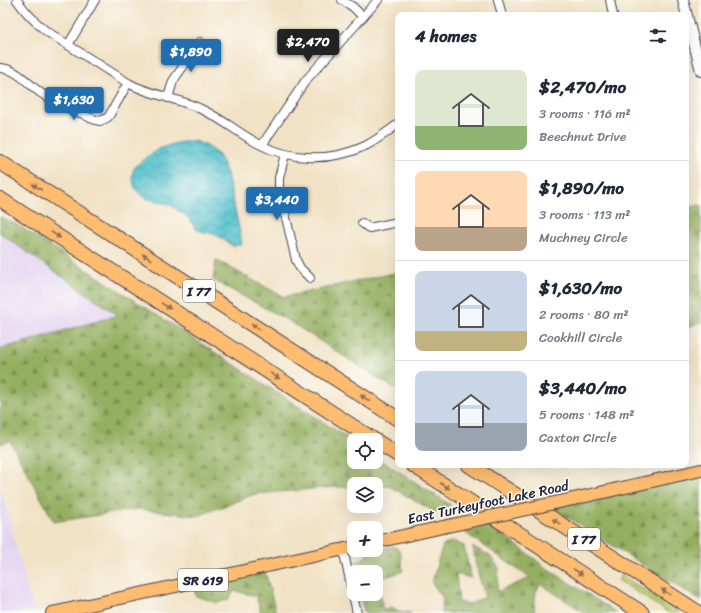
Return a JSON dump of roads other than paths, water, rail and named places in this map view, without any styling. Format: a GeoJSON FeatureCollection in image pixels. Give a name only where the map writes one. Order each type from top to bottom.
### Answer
{"type":"FeatureCollection","features":[{"type":"Feature","properties":{"kind":"highway","name":"I 77"},"geometry":{"type":"LineString","coordinates":[[0,162],[395,417]]}},
{"type":"Feature","properties":{"kind":"highway","name":"I 77"},"geometry":{"type":"LineString","coordinates":[[0,199],[363,433]]}},
{"type":"Feature","properties":{"kind":"highway","name":"I 77"},"geometry":{"type":"LineString","coordinates":[[383,446],[395,454]]}},
{"type":"Feature","properties":{"kind":"highway","name":"I 77"},"geometry":{"type":"LineString","coordinates":[[418,468],[642,613]]}},
{"type":"Feature","properties":{"kind":"highway","name":"I 77"},"geometry":{"type":"LineString","coordinates":[[474,468],[699,613]]}},
{"type":"Feature","properties":{"kind":"main road","name":"East Turkeyfoot Lake Road"},"geometry":{"type":"LineString","coordinates":[[383,540],[701,470]]}},
{"type":"Feature","properties":{"kind":"main road","name":"SR 619"},"geometry":{"type":"LineString","coordinates":[[52,613],[347,548]]}},
{"type":"Feature","properties":{"kind":"street"},"geometry":{"type":"LineString","coordinates":[[17,0],[22,8],[40,27],[128,83],[142,90],[204,110],[262,145],[285,154],[309,158],[335,156],[348,153],[372,142],[395,126]]}},
{"type":"Feature","properties":{"kind":"street"},"geometry":{"type":"LineString","coordinates":[[68,45],[95,0]]}},
{"type":"Feature","properties":{"kind":"street"},"geometry":{"type":"LineString","coordinates":[[342,0],[353,7],[363,17]]}},
{"type":"Feature","properties":{"kind":"street"},"geometry":{"type":"LineString","coordinates":[[262,145],[306,80],[378,0]]}},
{"type":"Feature","properties":{"kind":"street"},"geometry":{"type":"LineString","coordinates":[[498,0],[501,12]]}},
{"type":"Feature","properties":{"kind":"street"},"geometry":{"type":"LineString","coordinates":[[610,0],[612,12]]}},
{"type":"Feature","properties":{"kind":"street"},"geometry":{"type":"LineString","coordinates":[[683,0],[685,12]]}},
{"type":"Feature","properties":{"kind":"street"},"geometry":{"type":"LineString","coordinates":[[689,30],[701,72]]}},
{"type":"Feature","properties":{"kind":"street"},"geometry":{"type":"LineString","coordinates":[[168,98],[173,81],[200,42]]}},
{"type":"Feature","properties":{"kind":"street"},"geometry":{"type":"LineString","coordinates":[[0,68],[16,72],[49,99],[100,121],[109,116],[128,83]]}},
{"type":"Feature","properties":{"kind":"street"},"geometry":{"type":"LineString","coordinates":[[285,154],[279,178],[281,194],[296,260],[300,268],[310,278]]}},
{"type":"Feature","properties":{"kind":"street"},"geometry":{"type":"LineString","coordinates":[[362,223],[369,228],[395,223]]}},
{"type":"Feature","properties":{"kind":"street"},"geometry":{"type":"LineString","coordinates":[[350,557],[357,613]]}},
{"type":"Feature","properties":{"kind":"water"},"geometry":{"type":"Polygon","coordinates":[[[194,141],[205,145],[219,155],[227,173],[241,237],[242,244],[240,245],[233,246],[215,234],[196,229],[188,217],[169,204],[148,199],[139,193],[135,188],[132,176],[134,168],[145,158],[159,149],[172,144],[194,141]]]}}]}
